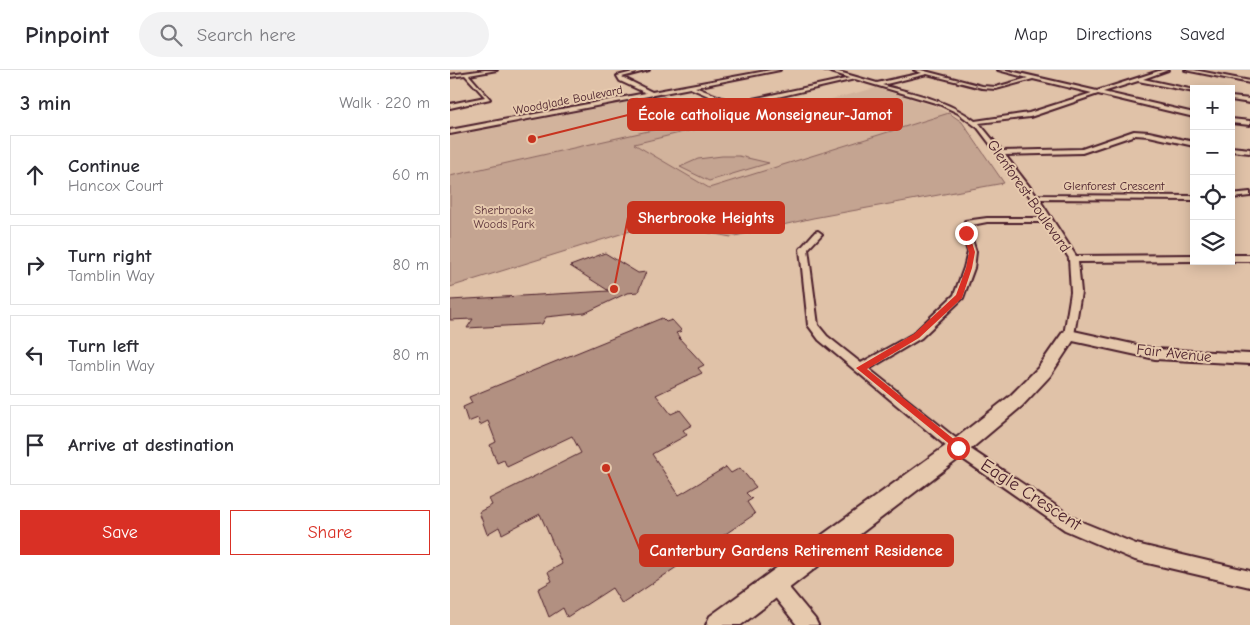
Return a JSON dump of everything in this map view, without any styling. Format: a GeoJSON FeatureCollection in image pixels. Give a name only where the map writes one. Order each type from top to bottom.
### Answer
{"type":"FeatureCollection","features":[{"type":"Feature","properties":{"kind":"street"},"geometry":{"type":"LineString","coordinates":[[450,76],[495,70]]}},
{"type":"Feature","properties":{"kind":"street"},"geometry":{"type":"LineString","coordinates":[[647,70],[619,76],[622,80],[651,94]]}},
{"type":"Feature","properties":{"kind":"street","name":"Woodglade Boulevard"},"geometry":{"type":"LineString","coordinates":[[450,132],[778,70]]}},
{"type":"Feature","properties":{"kind":"street","name":"Glenforest Boulevard"},"geometry":{"type":"LineString","coordinates":[[719,625],[958,448],[1016,402],[1044,372],[1069,335],[1076,292],[1073,259],[1034,197],[976,122],[960,112],[941,104],[827,70]]}},
{"type":"Feature","properties":{"kind":"street"},"geometry":{"type":"LineString","coordinates":[[916,70],[982,87],[996,88],[1034,78]]}},
{"type":"Feature","properties":{"kind":"street"},"geometry":{"type":"LineString","coordinates":[[1000,70],[1190,114]]}},
{"type":"Feature","properties":{"kind":"street"},"geometry":{"type":"LineString","coordinates":[[976,122],[1030,115],[1166,70]]}},
{"type":"Feature","properties":{"kind":"street"},"geometry":{"type":"LineString","coordinates":[[1186,70],[1250,82]]}},
{"type":"Feature","properties":{"kind":"street"},"geometry":{"type":"LineString","coordinates":[[877,85],[928,73]]}},
{"type":"Feature","properties":{"kind":"street"},"geometry":{"type":"LineString","coordinates":[[450,106],[488,98],[466,74]]}},
{"type":"Feature","properties":{"kind":"street"},"geometry":{"type":"LineString","coordinates":[[691,86],[729,102],[736,103],[855,78]]}},
{"type":"Feature","properties":{"kind":"street"},"geometry":{"type":"LineString","coordinates":[[1139,80],[1190,90]]}},
{"type":"Feature","properties":{"kind":"street"},"geometry":{"type":"LineString","coordinates":[[1235,98],[1250,100]]}},
{"type":"Feature","properties":{"kind":"street"},"geometry":{"type":"LineString","coordinates":[[1235,121],[1250,123]]}},
{"type":"Feature","properties":{"kind":"street"},"geometry":{"type":"LineString","coordinates":[[1001,153],[1082,151],[1134,134],[1149,134],[1190,143]]}},
{"type":"Feature","properties":{"kind":"street"},"geometry":{"type":"LineString","coordinates":[[1235,149],[1250,151]]}},
{"type":"Feature","properties":{"kind":"street"},"geometry":{"type":"LineString","coordinates":[[1235,196],[1250,194]]}},
{"type":"Feature","properties":{"kind":"street","name":"Glenforest Crescent"},"geometry":{"type":"LineString","coordinates":[[1034,197],[1190,198]]}},
{"type":"Feature","properties":{"kind":"street"},"geometry":{"type":"LineString","coordinates":[[861,368],[917,336],[959,296],[969,268],[972,252],[966,233],[968,223],[986,220],[1048,220]]}},
{"type":"Feature","properties":{"kind":"street","name":"Eagle Crescent"},"geometry":{"type":"LineString","coordinates":[[818,234],[804,250],[813,325],[823,338],[958,448],[1071,525],[1135,552],[1250,579]]}},
{"type":"Feature","properties":{"kind":"street"},"geometry":{"type":"LineString","coordinates":[[1073,259],[1190,258]]}},
{"type":"Feature","properties":{"kind":"street"},"geometry":{"type":"LineString","coordinates":[[1235,258],[1250,258]]}},
{"type":"Feature","properties":{"kind":"street","name":"Fair Avenue"},"geometry":{"type":"LineString","coordinates":[[1069,335],[1155,354],[1250,359]]}},
{"type":"Feature","properties":{"kind":"street"},"geometry":{"type":"LineString","coordinates":[[776,584],[809,625]]}},
{"type":"Feature","properties":{"kind":"shaded area"},"geometry":{"type":"Polygon","coordinates":[[[876,88],[931,105],[949,113],[709,188],[634,144],[765,112],[770,114],[876,88]]]}},
{"type":"Feature","properties":{"kind":"shaded area"},"geometry":{"type":"Polygon","coordinates":[[[638,100],[680,124],[450,176],[450,137],[638,100]]]}},
{"type":"Feature","properties":{"kind":"green space","name":"Sherbrooke Woods Park"},"geometry":{"type":"Polygon","coordinates":[[[661,95],[717,124],[634,144],[709,188],[949,113],[962,122],[1004,183],[813,218],[731,237],[656,223],[450,287],[450,176],[679,124],[638,100],[661,95]]]}},
{"type":"Feature","properties":{"kind":"green space"},"geometry":{"type":"Polygon","coordinates":[[[739,156],[769,163],[709,181],[680,167],[698,159],[739,156]]]}},
{"type":"Feature","properties":{"kind":"building"},"geometry":{"type":"Polygon","coordinates":[[[605,253],[638,273],[646,272],[638,292],[627,293],[585,313],[546,317],[542,324],[467,328],[473,319],[450,320],[450,300],[609,291],[570,266],[605,253]]]}},
{"type":"Feature","properties":{"kind":"building"},"geometry":{"type":"Polygon","coordinates":[[[662,318],[666,322],[672,320],[682,331],[676,333],[704,365],[698,368],[702,373],[656,395],[671,414],[680,410],[692,425],[683,430],[687,435],[652,454],[679,495],[726,467],[731,473],[740,468],[756,487],[746,493],[752,499],[747,502],[755,514],[622,604],[612,588],[567,617],[563,608],[549,617],[538,589],[552,581],[548,572],[562,564],[540,514],[502,534],[499,527],[487,534],[479,512],[492,505],[489,499],[581,453],[572,436],[507,467],[504,460],[497,463],[490,445],[496,442],[488,421],[480,425],[478,418],[468,422],[463,407],[472,403],[469,397],[662,318]]]}},
{"type":"Feature","properties":{"kind":"place","name":"École catholique Monseigneur-Jamot"},"geometry":{"type":"Point","coordinates":[532,139]}},
{"type":"Feature","properties":{"kind":"place","name":"Sherbrooke Heights"},"geometry":{"type":"Point","coordinates":[614,289]}},
{"type":"Feature","properties":{"kind":"place","name":"Canterbury Gardens Retirement Residence"},"geometry":{"type":"Point","coordinates":[606,468]}},
{"type":"Feature","properties":{"kind":"route"},"geometry":{"type":"LineString","coordinates":[[958,448],[861,368],[917,336],[959,296],[969,268],[972,252],[966,233]]}}]}
